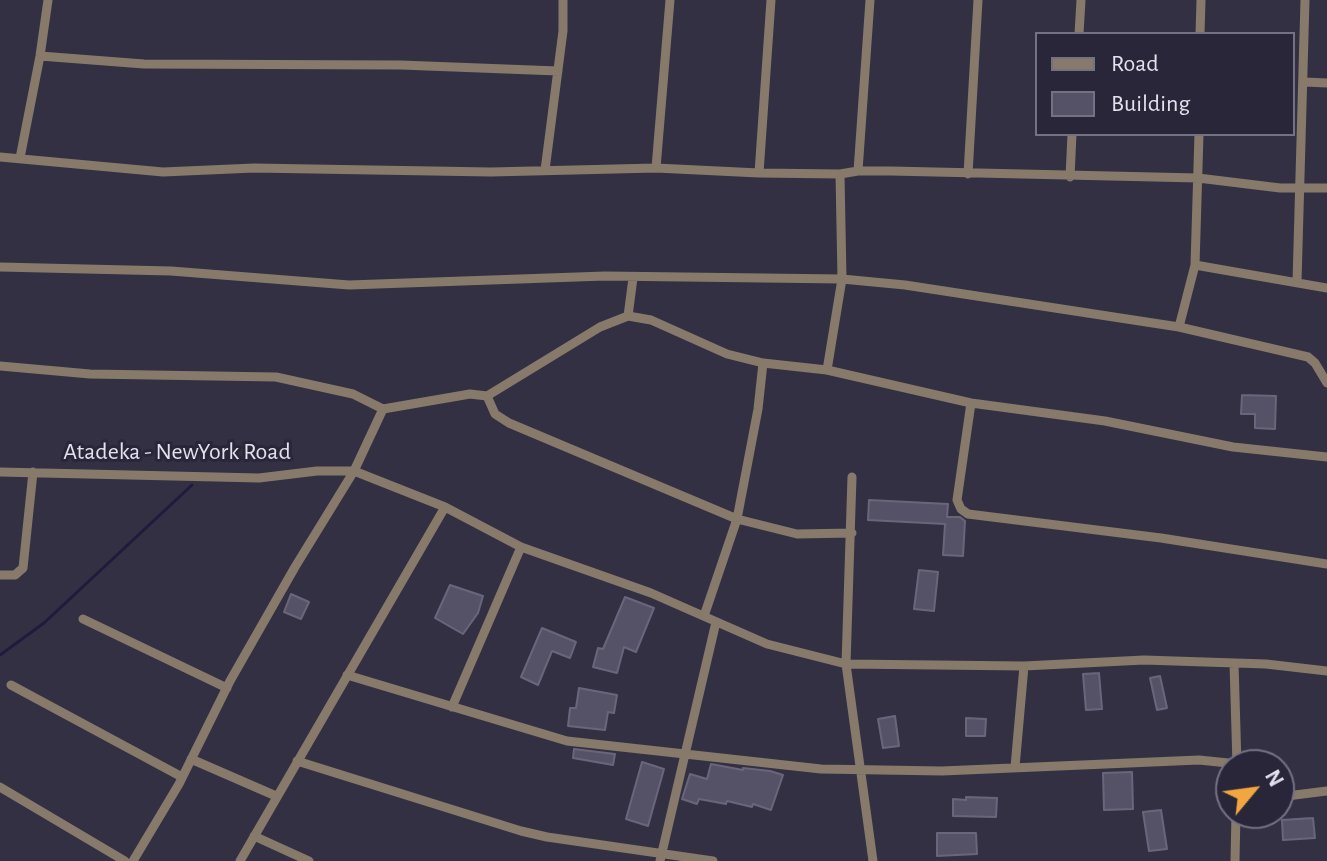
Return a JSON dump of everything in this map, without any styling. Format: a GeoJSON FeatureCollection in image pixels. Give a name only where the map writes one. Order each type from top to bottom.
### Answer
{"type":"FeatureCollection","features":[{"type":"Feature","properties":{"kind":"street"},"geometry":{"type":"LineString","coordinates":[[20,158],[48,0]]}},
{"type":"Feature","properties":{"kind":"street"},"geometry":{"type":"LineString","coordinates":[[545,170],[563,31],[563,0]]}},
{"type":"Feature","properties":{"kind":"street"},"geometry":{"type":"LineString","coordinates":[[656,168],[670,0]]}},
{"type":"Feature","properties":{"kind":"street"},"geometry":{"type":"LineString","coordinates":[[759,173],[771,0]]}},
{"type":"Feature","properties":{"kind":"street"},"geometry":{"type":"LineString","coordinates":[[858,171],[870,0]]}},
{"type":"Feature","properties":{"kind":"street"},"geometry":{"type":"LineString","coordinates":[[968,174],[978,0]]}},
{"type":"Feature","properties":{"kind":"street"},"geometry":{"type":"LineString","coordinates":[[1079,32],[1081,0]]}},
{"type":"Feature","properties":{"kind":"street"},"geometry":{"type":"LineString","coordinates":[[1200,32],[1201,0]]}},
{"type":"Feature","properties":{"kind":"street"},"geometry":{"type":"LineString","coordinates":[[1297,282],[1305,0]]}},
{"type":"Feature","properties":{"kind":"street"},"geometry":{"type":"LineString","coordinates":[[40,56],[144,64],[401,65],[558,71]]}},
{"type":"Feature","properties":{"kind":"street"},"geometry":{"type":"LineString","coordinates":[[1305,82],[1327,83]]}},
{"type":"Feature","properties":{"kind":"street"},"geometry":{"type":"LineString","coordinates":[[1070,177],[1072,136]]}},
{"type":"Feature","properties":{"kind":"street"},"geometry":{"type":"LineString","coordinates":[[1179,327],[1195,265],[1199,136]]}},
{"type":"Feature","properties":{"kind":"street"},"geometry":{"type":"LineString","coordinates":[[0,157],[163,172],[254,168],[491,172],[656,168],[759,173],[840,174],[858,171],[1198,178],[1280,188],[1327,188]]}},
{"type":"Feature","properties":{"kind":"street"},"geometry":{"type":"LineString","coordinates":[[827,370],[842,279],[840,174]]}},
{"type":"Feature","properties":{"kind":"street"},"geometry":{"type":"LineString","coordinates":[[1195,265],[1327,288]]}},
{"type":"Feature","properties":{"kind":"street"},"geometry":{"type":"LineString","coordinates":[[0,267],[171,271],[349,285],[605,276],[842,279],[905,285],[1179,327],[1308,357],[1327,383]]}},
{"type":"Feature","properties":{"kind":"street"},"geometry":{"type":"LineString","coordinates":[[628,316],[633,278]]}},
{"type":"Feature","properties":{"kind":"street"},"geometry":{"type":"LineString","coordinates":[[0,366],[90,374],[276,377],[353,394],[383,409],[470,394],[487,396],[600,327],[628,316],[651,320],[727,354],[763,363],[827,370],[971,403],[1105,421],[1233,447],[1327,457]]}},
{"type":"Feature","properties":{"kind":"street"},"geometry":{"type":"LineString","coordinates":[[704,616],[737,519],[758,409],[763,363]]}},
{"type":"Feature","properties":{"kind":"street"},"geometry":{"type":"LineString","coordinates":[[487,396],[495,414],[509,423],[737,519],[797,534],[852,533]]}},
{"type":"Feature","properties":{"kind":"street"},"geometry":{"type":"LineString","coordinates":[[971,403],[957,500],[961,509],[968,514],[1161,538],[1327,564]]}},
{"type":"Feature","properties":{"kind":"street"},"geometry":{"type":"LineString","coordinates":[[133,861],[295,567],[354,471],[383,409]]}},
{"type":"Feature","properties":{"kind":"street","name":"Atadeka - NewYork Road"},"geometry":{"type":"LineString","coordinates":[[0,472],[259,478],[317,471],[354,471]]}},
{"type":"Feature","properties":{"kind":"street"},"geometry":{"type":"LineString","coordinates":[[354,471],[445,507],[521,547],[651,593],[780,648],[846,664],[1024,666],[1144,660],[1234,663],[1327,671]]}},
{"type":"Feature","properties":{"kind":"street"},"geometry":{"type":"LineString","coordinates":[[0,575],[15,575],[23,568],[33,472]]}},
{"type":"Feature","properties":{"kind":"street"},"geometry":{"type":"LineString","coordinates":[[852,477],[846,664],[873,861]]}},
{"type":"Feature","properties":{"kind":"street"},"geometry":{"type":"LineString","coordinates":[[240,861],[445,507]]}},
{"type":"Feature","properties":{"kind":"street"},"geometry":{"type":"LineString","coordinates":[[452,707],[521,547]]}},
{"type":"Feature","properties":{"kind":"street"},"geometry":{"type":"LineString","coordinates":[[83,619],[227,688]]}},
{"type":"Feature","properties":{"kind":"street"},"geometry":{"type":"LineString","coordinates":[[660,858],[716,622]]}},
{"type":"Feature","properties":{"kind":"street"},"geometry":{"type":"LineString","coordinates":[[1234,663],[1237,749]]}},
{"type":"Feature","properties":{"kind":"street"},"geometry":{"type":"LineString","coordinates":[[1015,767],[1024,666]]}},
{"type":"Feature","properties":{"kind":"street"},"geometry":{"type":"LineString","coordinates":[[347,675],[567,741],[834,770],[942,771],[1215,762]]}},
{"type":"Feature","properties":{"kind":"street"},"geometry":{"type":"LineString","coordinates":[[11,685],[182,777]]}},
{"type":"Feature","properties":{"kind":"street"},"geometry":{"type":"LineString","coordinates":[[191,759],[276,796]]}},
{"type":"Feature","properties":{"kind":"street"},"geometry":{"type":"LineString","coordinates":[[297,761],[521,831],[660,858],[713,861]]}},
{"type":"Feature","properties":{"kind":"street"},"geometry":{"type":"LineString","coordinates":[[0,787],[125,861]]}},
{"type":"Feature","properties":{"kind":"street"},"geometry":{"type":"LineString","coordinates":[[1295,795],[1327,791]]}},
{"type":"Feature","properties":{"kind":"street"},"geometry":{"type":"LineString","coordinates":[[1235,861],[1236,829]]}},
{"type":"Feature","properties":{"kind":"street"},"geometry":{"type":"LineString","coordinates":[[254,836],[309,861]]}},
{"type":"Feature","properties":{"kind":"building"},"geometry":{"type":"Polygon","coordinates":[[[1242,395],[1276,396],[1275,429],[1255,428],[1255,414],[1241,414],[1242,395]]]}},
{"type":"Feature","properties":{"kind":"building"},"geometry":{"type":"Polygon","coordinates":[[[869,500],[948,504],[947,517],[960,517],[965,521],[963,556],[943,555],[945,524],[868,520],[869,500]]]}},
{"type":"Feature","properties":{"kind":"building"},"geometry":{"type":"Polygon","coordinates":[[[919,570],[938,572],[934,611],[914,609],[919,570]]]}},
{"type":"Feature","properties":{"kind":"building"},"geometry":{"type":"Polygon","coordinates":[[[450,585],[483,596],[478,613],[463,634],[435,618],[450,585]]]}},
{"type":"Feature","properties":{"kind":"building"},"geometry":{"type":"Polygon","coordinates":[[[291,594],[309,602],[301,619],[284,612],[291,594]]]}},
{"type":"Feature","properties":{"kind":"building"},"geometry":{"type":"Polygon","coordinates":[[[625,597],[654,608],[636,652],[624,647],[617,673],[593,667],[598,648],[603,649],[625,597]]]}},
{"type":"Feature","properties":{"kind":"building"},"geometry":{"type":"Polygon","coordinates":[[[542,628],[576,642],[570,658],[552,651],[538,685],[521,677],[542,628]]]}},
{"type":"Feature","properties":{"kind":"building"},"geometry":{"type":"Polygon","coordinates":[[[1099,673],[1102,709],[1086,710],[1083,674],[1099,673]]]}},
{"type":"Feature","properties":{"kind":"building"},"geometry":{"type":"Polygon","coordinates":[[[1160,676],[1167,708],[1157,710],[1150,678],[1160,676]]]}},
{"type":"Feature","properties":{"kind":"building"},"geometry":{"type":"Polygon","coordinates":[[[579,688],[617,695],[614,713],[608,712],[605,730],[568,726],[570,708],[576,708],[579,688]]]}},
{"type":"Feature","properties":{"kind":"building"},"geometry":{"type":"Polygon","coordinates":[[[895,716],[899,746],[883,748],[878,719],[895,716]]]}},
{"type":"Feature","properties":{"kind":"building"},"geometry":{"type":"Polygon","coordinates":[[[966,718],[986,719],[985,736],[966,736],[966,718]]]}},
{"type":"Feature","properties":{"kind":"building"},"geometry":{"type":"Polygon","coordinates":[[[574,749],[615,754],[613,765],[573,758],[574,749]]]}},
{"type":"Feature","properties":{"kind":"building"},"geometry":{"type":"Polygon","coordinates":[[[642,762],[664,769],[648,826],[626,819],[642,762]]]}},
{"type":"Feature","properties":{"kind":"building"},"geometry":{"type":"Polygon","coordinates":[[[711,764],[783,775],[771,810],[753,804],[752,807],[699,799],[697,804],[682,799],[690,774],[707,779],[711,764]]]}},
{"type":"Feature","properties":{"kind":"building"},"geometry":{"type":"Polygon","coordinates":[[[1132,772],[1133,809],[1104,810],[1103,773],[1132,772]]]}},
{"type":"Feature","properties":{"kind":"building"},"geometry":{"type":"Polygon","coordinates":[[[966,797],[997,798],[996,817],[953,816],[953,799],[966,800],[966,797]]]}},
{"type":"Feature","properties":{"kind":"building"},"geometry":{"type":"Polygon","coordinates":[[[1161,810],[1167,849],[1149,851],[1143,812],[1161,810]]]}},
{"type":"Feature","properties":{"kind":"building"},"geometry":{"type":"Polygon","coordinates":[[[1313,818],[1315,838],[1283,840],[1282,829],[1295,829],[1295,819],[1313,818]]]}},
{"type":"Feature","properties":{"kind":"building"},"geometry":{"type":"Polygon","coordinates":[[[937,833],[976,833],[977,854],[937,856],[937,833]]]}},
{"type":"Feature","properties":{"kind":"waterway"},"geometry":{"type":"LineString","coordinates":[[0,655],[44,623],[192,485]]}}]}
